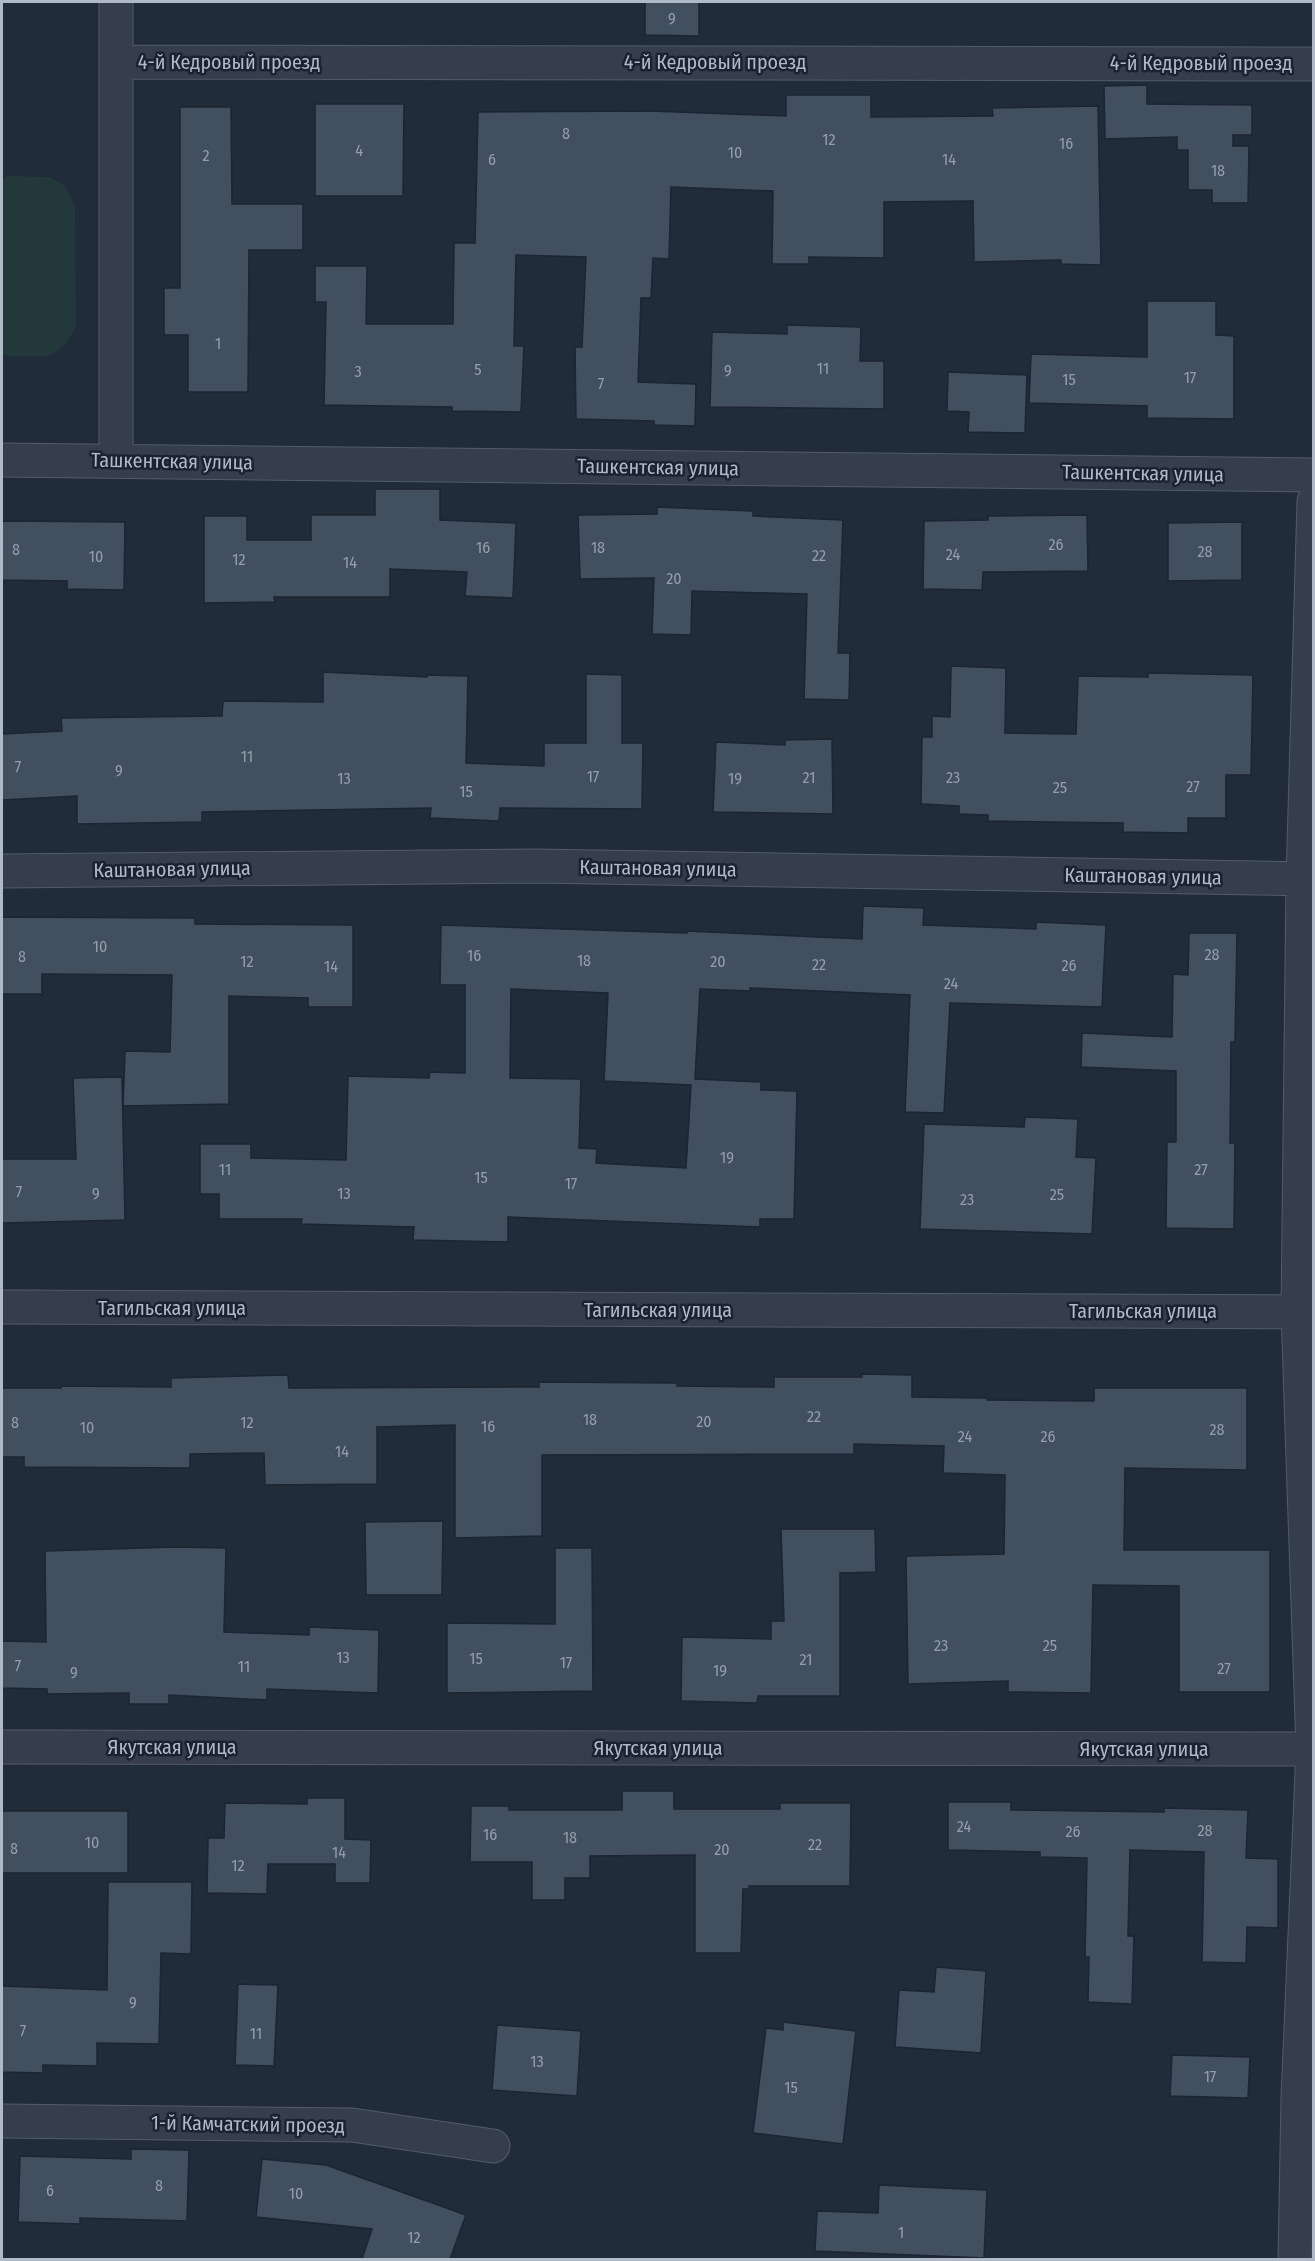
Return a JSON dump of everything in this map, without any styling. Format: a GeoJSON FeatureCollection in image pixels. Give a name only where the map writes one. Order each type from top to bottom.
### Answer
{"type":"FeatureCollection","features":[{"type":"Feature","properties":{"kind":"street"},"geometry":{"type":"LineString","coordinates":[[116,2],[116,460]]}},
{"type":"Feature","properties":{"kind":"street","name":"4-й Кедровый проезд"},"geometry":{"type":"LineString","coordinates":[[117,62],[1314,64]]}},
{"type":"Feature","properties":{"kind":"street","name":"Ташкентская улица"},"geometry":{"type":"LineString","coordinates":[[2,460],[1314,475]]}},
{"type":"Feature","properties":{"kind":"street"},"geometry":{"type":"LineString","coordinates":[[1295,2259],[1306,2098],[1313,1749],[1306,1312],[1308,879],[1314,501]]}},
{"type":"Feature","properties":{"kind":"street","name":"Каштановая улица"},"geometry":{"type":"LineString","coordinates":[[2,871],[535,866],[1308,879]]}},
{"type":"Feature","properties":{"kind":"street","name":"Тагильская улица"},"geometry":{"type":"LineString","coordinates":[[2,1308],[1306,1312]]}},
{"type":"Feature","properties":{"kind":"street","name":"Якутская улица"},"geometry":{"type":"LineString","coordinates":[[2,1747],[1313,1749]]}},
{"type":"Feature","properties":{"kind":"street","name":"1-й Камчатский проезд"},"geometry":{"type":"LineString","coordinates":[[2,2121],[352,2125],[493,2146]]}},
{"type":"Feature","properties":{"kind":"green space"},"geometry":{"type":"Polygon","coordinates":[[[7,176],[50,177],[66,187],[75,207],[76,326],[66,344],[49,356],[8,356],[2,353],[2,179],[7,176]]]}},
{"type":"Feature","properties":{"kind":"building"},"geometry":{"type":"Polygon","coordinates":[[[645,2],[699,2],[699,36],[645,35],[645,2]]]}},
{"type":"Feature","properties":{"kind":"building"},"geometry":{"type":"Polygon","coordinates":[[[1147,85],[1147,104],[1252,105],[1252,135],[1233,135],[1233,146],[1249,146],[1248,203],[1212,203],[1212,190],[1188,190],[1188,150],[1177,150],[1177,137],[1105,139],[1104,86],[1147,85]]]}},
{"type":"Feature","properties":{"kind":"building"},"geometry":{"type":"Polygon","coordinates":[[[786,95],[871,95],[871,117],[993,116],[992,108],[1098,106],[1101,265],[1061,264],[1061,260],[974,262],[973,201],[884,202],[884,258],[809,257],[809,264],[772,264],[773,191],[671,187],[669,259],[653,258],[651,298],[641,298],[638,382],[696,384],[695,426],[654,425],[654,421],[576,419],[575,347],[582,347],[586,257],[516,255],[514,346],[524,346],[521,412],[452,411],[452,407],[324,405],[326,302],[315,302],[315,266],[367,266],[366,324],[453,324],[454,243],[475,243],[478,112],[650,111],[786,116],[786,95]]]}},
{"type":"Feature","properties":{"kind":"building"},"geometry":{"type":"Polygon","coordinates":[[[315,104],[404,104],[403,196],[315,196],[315,104]]]}},
{"type":"Feature","properties":{"kind":"building"},"geometry":{"type":"Polygon","coordinates":[[[180,107],[231,107],[232,204],[303,204],[303,250],[249,250],[248,392],[188,392],[188,335],[164,335],[164,288],[180,288],[180,107]]]}},
{"type":"Feature","properties":{"kind":"building"},"geometry":{"type":"Polygon","coordinates":[[[1147,301],[1216,301],[1216,335],[1234,336],[1234,419],[1147,418],[1147,406],[1029,403],[1031,354],[1147,357],[1147,301]]]}},
{"type":"Feature","properties":{"kind":"building"},"geometry":{"type":"Polygon","coordinates":[[[787,325],[861,327],[860,361],[884,361],[884,409],[710,407],[712,332],[787,334],[787,325]]]}},
{"type":"Feature","properties":{"kind":"building"},"geometry":{"type":"Polygon","coordinates":[[[948,372],[1027,375],[1025,433],[968,432],[969,412],[947,411],[948,372]]]}},
{"type":"Feature","properties":{"kind":"building"},"geometry":{"type":"Polygon","coordinates":[[[375,489],[440,489],[440,520],[516,523],[513,598],[465,596],[467,572],[390,569],[390,597],[274,597],[275,602],[204,603],[204,516],[247,516],[247,540],[311,540],[311,515],[375,515],[375,489]]]}},
{"type":"Feature","properties":{"kind":"building"},"geometry":{"type":"Polygon","coordinates":[[[657,507],[753,511],[753,516],[843,520],[838,653],[850,653],[849,700],[804,699],[807,594],[692,591],[691,635],[652,634],[654,578],[580,579],[578,515],[657,514],[657,507]]]}},
{"type":"Feature","properties":{"kind":"building"},"geometry":{"type":"Polygon","coordinates":[[[1087,515],[1088,571],[983,572],[982,590],[923,589],[924,521],[988,520],[988,516],[1087,515]]]}},
{"type":"Feature","properties":{"kind":"building"},"geometry":{"type":"Polygon","coordinates":[[[2,521],[125,522],[124,590],[67,589],[67,581],[2,580],[2,521]]]}},
{"type":"Feature","properties":{"kind":"building"},"geometry":{"type":"Polygon","coordinates":[[[1242,522],[1242,580],[1168,581],[1168,523],[1242,522]]]}},
{"type":"Feature","properties":{"kind":"building"},"geometry":{"type":"Polygon","coordinates":[[[951,666],[1006,668],[1005,733],[1076,734],[1078,676],[1148,677],[1148,673],[1253,675],[1251,775],[1226,775],[1226,818],[1188,818],[1188,833],[1123,832],[1123,823],[988,821],[988,815],[959,814],[959,806],[921,804],[922,737],[932,737],[932,716],[950,717],[951,666]]]}},
{"type":"Feature","properties":{"kind":"building"},"geometry":{"type":"Polygon","coordinates":[[[323,672],[427,677],[427,675],[468,676],[466,763],[544,766],[544,743],[586,743],[586,674],[622,675],[622,743],[643,743],[642,809],[500,808],[499,821],[430,818],[431,808],[202,812],[202,822],[77,824],[77,796],[2,800],[2,734],[62,731],[61,718],[222,716],[223,701],[323,702],[323,672]]]}},
{"type":"Feature","properties":{"kind":"building"},"geometry":{"type":"Polygon","coordinates":[[[832,739],[833,814],[713,812],[716,742],[785,745],[785,740],[832,739]]]}},
{"type":"Feature","properties":{"kind":"building"},"geometry":{"type":"Polygon","coordinates":[[[863,906],[924,908],[923,925],[1036,929],[1036,922],[1106,925],[1102,1007],[950,1003],[944,1113],[905,1112],[910,995],[750,988],[750,991],[700,989],[695,1079],[761,1082],[761,1090],[797,1091],[794,1219],[760,1219],[760,1227],[508,1217],[508,1242],[413,1240],[414,1227],[301,1224],[302,1219],[219,1219],[219,1194],[200,1194],[200,1144],[251,1144],[251,1158],[346,1160],[348,1076],[429,1078],[430,1072],[465,1073],[465,985],[440,985],[441,925],[687,933],[687,931],[862,939],[863,906]],[[511,989],[510,1078],[581,1079],[579,1148],[597,1149],[596,1163],[686,1168],[691,1085],[604,1081],[608,993],[511,989]]]}},
{"type":"Feature","properties":{"kind":"building"},"geometry":{"type":"Polygon","coordinates":[[[2,917],[195,918],[195,924],[353,925],[353,1007],[308,1007],[308,998],[229,996],[229,1104],[123,1106],[125,1051],[170,1052],[172,975],[42,974],[42,994],[2,994],[2,917]]]}},
{"type":"Feature","properties":{"kind":"building"},"geometry":{"type":"Polygon","coordinates":[[[1189,933],[1237,933],[1235,1042],[1231,1042],[1230,1143],[1235,1143],[1234,1229],[1166,1228],[1167,1142],[1176,1142],[1176,1071],[1081,1067],[1082,1033],[1172,1037],[1173,974],[1188,975],[1189,933]]]}},
{"type":"Feature","properties":{"kind":"building"},"geometry":{"type":"Polygon","coordinates":[[[122,1077],[125,1220],[2,1223],[2,1159],[76,1159],[73,1078],[122,1077]]]}},
{"type":"Feature","properties":{"kind":"building"},"geometry":{"type":"Polygon","coordinates":[[[1025,1117],[1078,1119],[1076,1157],[1096,1158],[1092,1234],[920,1229],[924,1124],[1024,1127],[1025,1117]]]}},
{"type":"Feature","properties":{"kind":"building"},"geometry":{"type":"Polygon","coordinates":[[[862,1374],[912,1375],[912,1397],[987,1398],[987,1400],[1094,1401],[1094,1388],[1247,1388],[1247,1470],[1125,1468],[1124,1550],[1270,1550],[1270,1692],[1179,1692],[1179,1586],[1093,1585],[1091,1693],[1008,1692],[1008,1681],[908,1684],[906,1556],[1004,1554],[1005,1475],[943,1473],[944,1446],[854,1444],[854,1454],[542,1455],[542,1536],[455,1538],[455,1425],[377,1427],[377,1484],[265,1485],[264,1453],[190,1454],[190,1468],[24,1467],[24,1457],[2,1457],[2,1388],[171,1387],[171,1378],[288,1375],[289,1388],[539,1387],[539,1382],[677,1383],[677,1386],[774,1387],[774,1377],[862,1377],[862,1374]]]}},
{"type":"Feature","properties":{"kind":"building"},"geometry":{"type":"Polygon","coordinates":[[[443,1521],[442,1595],[366,1595],[365,1522],[443,1521]]]}},
{"type":"Feature","properties":{"kind":"building"},"geometry":{"type":"Polygon","coordinates":[[[781,1529],[875,1529],[876,1572],[840,1573],[840,1696],[758,1696],[757,1703],[681,1701],[682,1637],[771,1639],[771,1621],[784,1621],[781,1529]]]}},
{"type":"Feature","properties":{"kind":"building"},"geometry":{"type":"Polygon","coordinates":[[[176,1547],[226,1548],[224,1632],[309,1635],[309,1627],[379,1630],[378,1693],[267,1689],[267,1700],[169,1695],[169,1704],[129,1704],[129,1693],[47,1694],[47,1689],[2,1688],[2,1641],[46,1642],[45,1551],[176,1547]]]}},
{"type":"Feature","properties":{"kind":"building"},"geometry":{"type":"Polygon","coordinates":[[[555,1548],[592,1548],[593,1691],[447,1693],[447,1623],[555,1624],[555,1548]]]}},
{"type":"Feature","properties":{"kind":"building"},"geometry":{"type":"Polygon","coordinates":[[[622,1791],[674,1791],[674,1809],[780,1809],[780,1803],[851,1803],[850,1886],[749,1886],[749,1889],[743,1889],[741,1953],[695,1953],[695,1855],[590,1856],[590,1878],[565,1878],[565,1900],[532,1900],[532,1862],[470,1862],[471,1806],[509,1806],[509,1810],[622,1810],[622,1791]]]}},
{"type":"Feature","properties":{"kind":"building"},"geometry":{"type":"Polygon","coordinates":[[[307,1798],[345,1798],[345,1839],[371,1840],[370,1883],[335,1883],[335,1864],[268,1864],[267,1894],[207,1893],[208,1838],[224,1838],[225,1803],[307,1804],[307,1798]]]}},
{"type":"Feature","properties":{"kind":"building"},"geometry":{"type":"Polygon","coordinates":[[[948,1802],[1011,1802],[1011,1810],[1164,1812],[1164,1808],[1248,1810],[1246,1858],[1278,1859],[1278,1928],[1247,1927],[1246,1963],[1202,1962],[1204,1852],[1130,1850],[1128,1936],[1134,1936],[1132,2004],[1088,2002],[1089,1957],[1085,1957],[1087,1858],[1040,1857],[1040,1852],[948,1850],[948,1802]]]}},
{"type":"Feature","properties":{"kind":"building"},"geometry":{"type":"Polygon","coordinates":[[[2,1811],[128,1811],[128,1873],[2,1873],[2,1811]]]}},
{"type":"Feature","properties":{"kind":"building"},"geometry":{"type":"Polygon","coordinates":[[[108,1882],[192,1882],[191,1954],[161,1953],[159,2044],[97,2043],[97,2066],[43,2065],[43,2073],[2,2072],[2,1986],[107,1990],[108,1882]]]}},
{"type":"Feature","properties":{"kind":"building"},"geometry":{"type":"Polygon","coordinates":[[[936,1967],[986,1971],[981,2053],[895,2047],[899,1990],[934,1992],[936,1967]]]}},
{"type":"Feature","properties":{"kind":"building"},"geometry":{"type":"Polygon","coordinates":[[[238,1984],[278,1985],[274,2066],[235,2065],[238,1984]]]}},
{"type":"Feature","properties":{"kind":"building"},"geometry":{"type":"Polygon","coordinates":[[[783,2022],[856,2031],[843,2144],[753,2133],[766,2028],[783,2030],[783,2022]]]}},
{"type":"Feature","properties":{"kind":"building"},"geometry":{"type":"Polygon","coordinates":[[[497,2025],[581,2031],[577,2096],[492,2090],[497,2025]]]}},
{"type":"Feature","properties":{"kind":"building"},"geometry":{"type":"Polygon","coordinates":[[[1172,2055],[1250,2057],[1248,2098],[1170,2096],[1172,2055]]]}},
{"type":"Feature","properties":{"kind":"building"},"geometry":{"type":"Polygon","coordinates":[[[131,2149],[189,2150],[187,2221],[80,2218],[80,2224],[18,2222],[20,2156],[131,2159],[131,2149]]]}},
{"type":"Feature","properties":{"kind":"building"},"geometry":{"type":"Polygon","coordinates":[[[262,2159],[326,2165],[466,2215],[450,2259],[362,2259],[372,2229],[256,2217],[262,2159]]]}},
{"type":"Feature","properties":{"kind":"building"},"geometry":{"type":"Polygon","coordinates":[[[879,2185],[987,2190],[984,2258],[815,2251],[817,2211],[878,2213],[879,2185]]]}}]}
